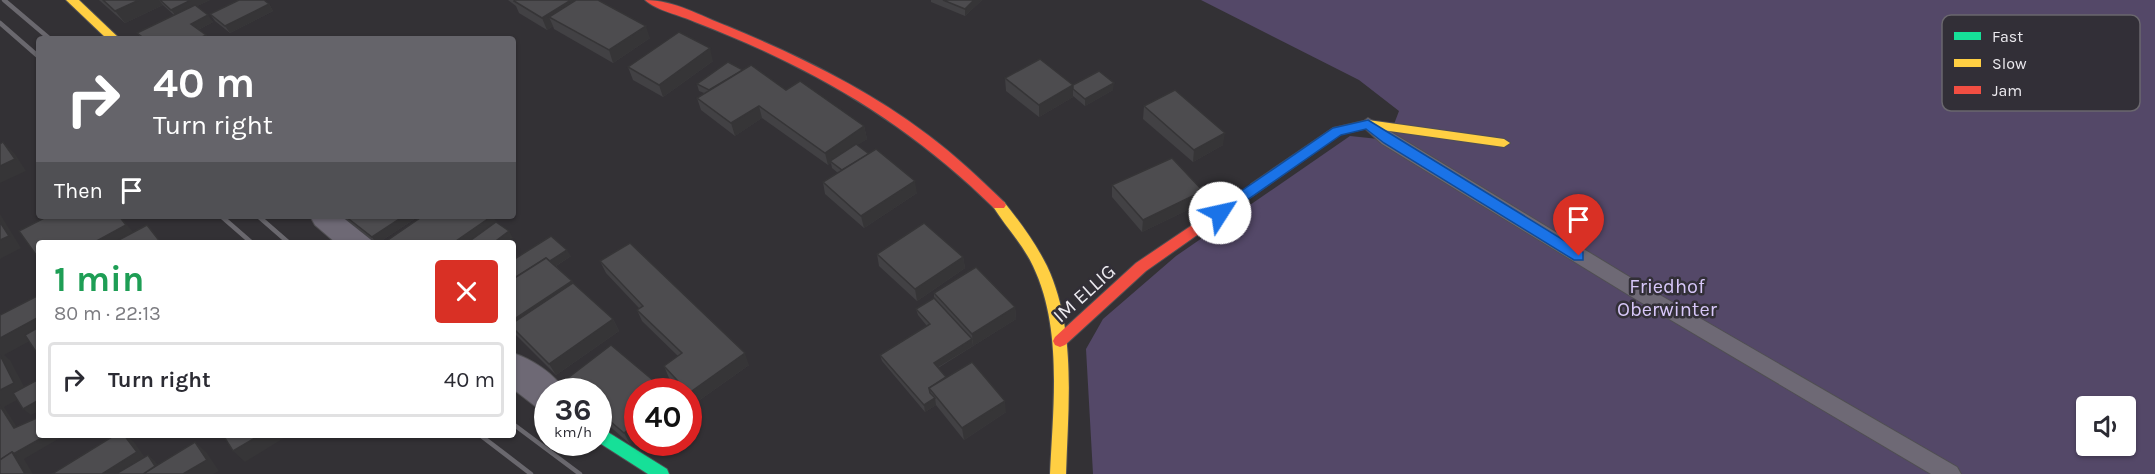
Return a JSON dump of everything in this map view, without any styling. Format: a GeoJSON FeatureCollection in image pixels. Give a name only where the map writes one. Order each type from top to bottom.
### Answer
{"type":"FeatureCollection","features":[{"type":"Feature","properties":{"kind":"street"},"geometry":{"type":"LineString","coordinates":[[72,0],[81,12],[110,36]]}},
{"type":"Feature","properties":{"kind":"street","name":"IM ELLIG"},"geometry":{"type":"LineString","coordinates":[[651,0],[726,28],[821,70],[896,116],[960,165],[1008,214],[1025,238],[1047,280],[1060,341]]}},
{"type":"Feature","properties":{"kind":"street","name":"IM ELLIG"},"geometry":{"type":"LineString","coordinates":[[1060,341],[1141,267],[1337,131],[1368,124],[1504,143]]}},
{"type":"Feature","properties":{"kind":"street"},"geometry":{"type":"LineString","coordinates":[[330,219],[354,240]]}},
{"type":"Feature","properties":{"kind":"street"},"geometry":{"type":"LineString","coordinates":[[1058,474],[1060,341]]}},
{"type":"Feature","properties":{"kind":"street"},"geometry":{"type":"LineString","coordinates":[[516,370],[534,384]]}},
{"type":"Feature","properties":{"kind":"street"},"geometry":{"type":"LineString","coordinates":[[612,442],[661,474]]}},
{"type":"Feature","properties":{"kind":"lane"},"geometry":{"type":"LineString","coordinates":[[1368,124],[1388,140],[1639,292],[1950,474]]}},
{"type":"Feature","properties":{"kind":"green space","name":"Friedhof Oberwinter"},"geometry":{"type":"Polygon","coordinates":[[[1201,0],[2155,0],[2155,474],[1093,474],[1086,349],[1103,319],[1176,256],[1350,136],[1388,140],[1399,111],[1359,80],[1201,0]]]}},
{"type":"Feature","properties":{"kind":"building"},"geometry":{"type":"Polygon","coordinates":[[[103,0],[139,0],[115,11],[103,0]]]}},
{"type":"Feature","properties":{"kind":"building"},"geometry":{"type":"Polygon","coordinates":[[[160,0],[191,0],[171,10],[160,0]]]}},
{"type":"Feature","properties":{"kind":"building"},"geometry":{"type":"Polygon","coordinates":[[[239,0],[264,0],[269,4],[225,26],[210,14],[239,0]]]}},
{"type":"Feature","properties":{"kind":"building"},"geometry":{"type":"Polygon","coordinates":[[[515,0],[571,0],[542,18],[515,0]]]}},
{"type":"Feature","properties":{"kind":"building"},"geometry":{"type":"Polygon","coordinates":[[[576,0],[598,0],[646,26],[609,50],[549,17],[576,0]]]}},
{"type":"Feature","properties":{"kind":"building"},"geometry":{"type":"Polygon","coordinates":[[[943,0],[974,0],[965,9],[943,0]]]}},
{"type":"Feature","properties":{"kind":"building"},"geometry":{"type":"Polygon","coordinates":[[[195,5],[208,15],[191,24],[206,35],[204,36],[141,36],[137,33],[195,5]]]}},
{"type":"Feature","properties":{"kind":"building"},"geometry":{"type":"Polygon","coordinates":[[[679,32],[710,48],[659,85],[628,67],[679,32]]]}},
{"type":"Feature","properties":{"kind":"building"},"geometry":{"type":"Polygon","coordinates":[[[1040,59],[1073,85],[1039,105],[1005,78],[1040,59]]]}},
{"type":"Feature","properties":{"kind":"building"},"geometry":{"type":"Polygon","coordinates":[[[728,62],[743,70],[709,90],[697,84],[728,62]]]}},
{"type":"Feature","properties":{"kind":"building"},"geometry":{"type":"Polygon","coordinates":[[[751,65],[786,90],[800,81],[864,126],[825,153],[759,106],[731,123],[697,98],[751,65]]]}},
{"type":"Feature","properties":{"kind":"building"},"geometry":{"type":"Polygon","coordinates":[[[1099,71],[1114,83],[1085,99],[1073,89],[1073,85],[1099,71]]]}},
{"type":"Feature","properties":{"kind":"building"},"geometry":{"type":"Polygon","coordinates":[[[1175,90],[1225,133],[1194,150],[1144,106],[1175,90]]]}},
{"type":"Feature","properties":{"kind":"building"},"geometry":{"type":"Polygon","coordinates":[[[3,142],[15,159],[0,166],[0,144],[3,142]]]}},
{"type":"Feature","properties":{"kind":"building"},"geometry":{"type":"Polygon","coordinates":[[[856,144],[869,154],[842,170],[830,161],[856,144]]]}},
{"type":"Feature","properties":{"kind":"building"},"geometry":{"type":"Polygon","coordinates":[[[876,149],[915,181],[861,216],[823,182],[876,149]]]}},
{"type":"Feature","properties":{"kind":"building"},"geometry":{"type":"Polygon","coordinates":[[[1172,158],[1203,191],[1143,220],[1112,185],[1172,158]]]}},
{"type":"Feature","properties":{"kind":"building"},"geometry":{"type":"Polygon","coordinates":[[[42,219],[121,219],[126,225],[98,240],[36,240],[36,255],[19,231],[42,219]]]}},
{"type":"Feature","properties":{"kind":"building"},"geometry":{"type":"Polygon","coordinates":[[[349,219],[399,219],[372,237],[349,219]]]}},
{"type":"Feature","properties":{"kind":"building"},"geometry":{"type":"Polygon","coordinates":[[[419,219],[488,219],[457,240],[388,240],[419,219]]]}},
{"type":"Feature","properties":{"kind":"building"},"geometry":{"type":"Polygon","coordinates":[[[0,222],[9,236],[0,240],[0,222]]]}},
{"type":"Feature","properties":{"kind":"building"},"geometry":{"type":"Polygon","coordinates":[[[496,222],[509,231],[497,240],[471,240],[496,222]]]}},
{"type":"Feature","properties":{"kind":"building"},"geometry":{"type":"Polygon","coordinates":[[[924,223],[963,257],[915,289],[877,254],[924,223]]]}},
{"type":"Feature","properties":{"kind":"building"},"geometry":{"type":"Polygon","coordinates":[[[147,225],[159,240],[119,240],[147,225]]]}},
{"type":"Feature","properties":{"kind":"building"},"geometry":{"type":"Polygon","coordinates":[[[551,236],[567,250],[550,261],[546,258],[516,277],[516,258],[551,236]]]}},
{"type":"Feature","properties":{"kind":"building"},"geometry":{"type":"Polygon","coordinates":[[[630,243],[745,353],[702,384],[702,378],[675,378],[664,366],[682,353],[637,310],[643,306],[600,261],[630,243]]]}},
{"type":"Feature","properties":{"kind":"building"},"geometry":{"type":"Polygon","coordinates":[[[546,258],[572,281],[516,318],[516,277],[546,258]]]}},
{"type":"Feature","properties":{"kind":"building"},"geometry":{"type":"Polygon","coordinates":[[[976,267],[1015,307],[972,334],[934,293],[976,267]]]}},
{"type":"Feature","properties":{"kind":"building"},"geometry":{"type":"Polygon","coordinates":[[[573,283],[613,319],[549,364],[516,331],[516,321],[573,283]]]}},
{"type":"Feature","properties":{"kind":"building"},"geometry":{"type":"Polygon","coordinates":[[[36,297],[36,319],[0,338],[0,315],[36,297]]]}},
{"type":"Feature","properties":{"kind":"building"},"geometry":{"type":"Polygon","coordinates":[[[934,298],[972,339],[934,363],[946,377],[929,388],[935,398],[924,405],[880,355],[930,324],[916,309],[934,298]]]}},
{"type":"Feature","properties":{"kind":"building"},"geometry":{"type":"Polygon","coordinates":[[[36,329],[36,352],[25,335],[36,329]]]}},
{"type":"Feature","properties":{"kind":"building"},"geometry":{"type":"Polygon","coordinates":[[[611,345],[650,378],[624,378],[624,433],[612,423],[612,378],[568,378],[611,345]]]}},
{"type":"Feature","properties":{"kind":"building"},"geometry":{"type":"Polygon","coordinates":[[[0,355],[14,383],[0,390],[0,355]]]}},
{"type":"Feature","properties":{"kind":"building"},"geometry":{"type":"Polygon","coordinates":[[[972,362],[1005,401],[962,428],[929,388],[972,362]]]}},
{"type":"Feature","properties":{"kind":"building"},"geometry":{"type":"Polygon","coordinates":[[[36,381],[36,402],[23,409],[13,393],[36,381]]]}},
{"type":"Feature","properties":{"kind":"building"},"geometry":{"type":"Polygon","coordinates":[[[0,406],[14,428],[36,418],[36,438],[42,438],[15,453],[19,457],[12,452],[0,460],[0,406]]]}},
{"type":"Feature","properties":{"kind":"building"},"geometry":{"type":"Polygon","coordinates":[[[110,438],[126,438],[137,452],[102,474],[52,474],[110,438]]]}},
{"type":"Feature","properties":{"kind":"building"},"geometry":{"type":"Polygon","coordinates":[[[225,438],[255,438],[233,451],[225,438]]]}},
{"type":"Feature","properties":{"kind":"building"},"geometry":{"type":"Polygon","coordinates":[[[195,442],[207,460],[183,474],[143,474],[195,442]]]}},
{"type":"Feature","properties":{"kind":"building"},"geometry":{"type":"Polygon","coordinates":[[[12,452],[25,474],[0,474],[0,460],[12,452]]]}},
{"type":"Feature","properties":{"kind":"building"},"geometry":{"type":"Polygon","coordinates":[[[148,455],[155,466],[143,474],[116,474],[148,455]]]}},
{"type":"Feature","properties":{"kind":"railway"},"geometry":{"type":"LineString","coordinates":[[4,0],[46,36]]}},
{"type":"Feature","properties":{"kind":"railway"},"geometry":{"type":"LineString","coordinates":[[0,23],[36,54]]}},
{"type":"Feature","properties":{"kind":"railway"},"geometry":{"type":"LineString","coordinates":[[224,219],[249,240]]}},
{"type":"Feature","properties":{"kind":"railway"},"geometry":{"type":"LineString","coordinates":[[261,219],[286,240]]}},
{"type":"Feature","properties":{"kind":"railway"},"geometry":{"type":"LineString","coordinates":[[516,426],[580,474]]}},
{"type":"Feature","properties":{"kind":"railway"},"geometry":{"type":"LineString","coordinates":[[484,438],[531,474]]}},
{"type":"Feature","properties":{"kind":"traffic: fast"},"geometry":{"type":"LineString","coordinates":[[612,442],[661,474]]}},
{"type":"Feature","properties":{"kind":"traffic: slow"},"geometry":{"type":"LineString","coordinates":[[72,0],[111,36]]}},
{"type":"Feature","properties":{"kind":"traffic: slow"},"geometry":{"type":"LineString","coordinates":[[1256,187],[1337,131],[1368,124],[1504,143]]}},
{"type":"Feature","properties":{"kind":"traffic: slow"},"geometry":{"type":"LineString","coordinates":[[999,205],[1023,236],[1040,267],[1051,299],[1058,332],[1060,366],[1058,474]]}},
{"type":"Feature","properties":{"kind":"traffic: jam"},"geometry":{"type":"LineString","coordinates":[[651,0],[746,38],[837,83],[881,108],[962,169],[999,205]]}},
{"type":"Feature","properties":{"kind":"traffic: jam"},"geometry":{"type":"LineString","coordinates":[[1060,341],[1141,267],[1256,187]]}},
{"type":"Feature","properties":{"kind":"route"},"geometry":{"type":"LineString","coordinates":[[1220,213],[1337,131],[1368,124],[1388,140],[1579,256]]}}]}
